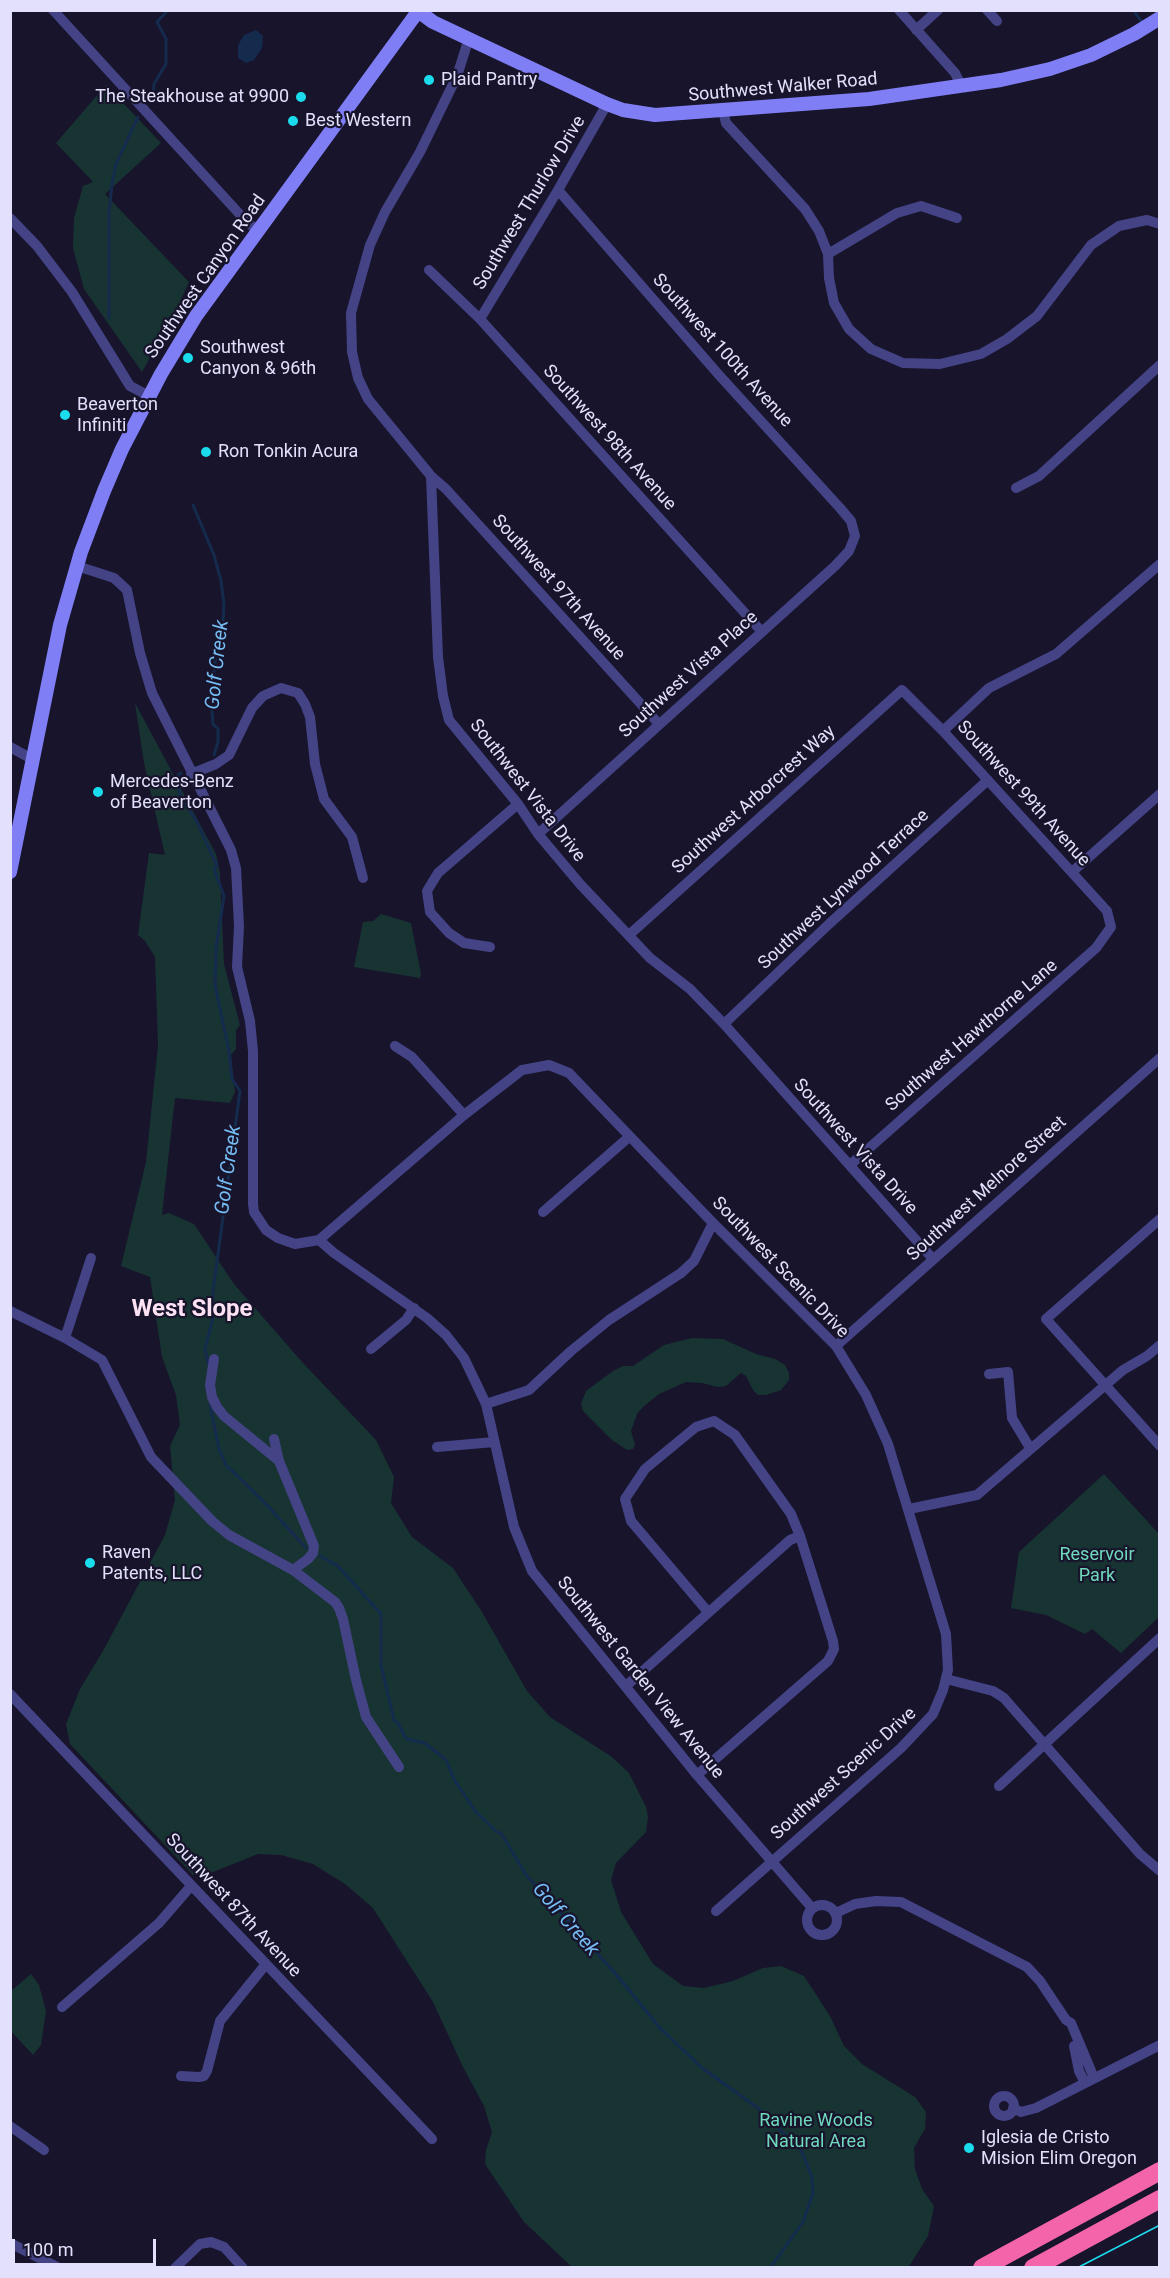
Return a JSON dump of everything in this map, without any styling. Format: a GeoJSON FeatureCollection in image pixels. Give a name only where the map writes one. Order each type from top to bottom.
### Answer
{"type":"FeatureCollection","features":[{"type":"Feature","properties":{"kind":"highway"},"geometry":{"type":"LineString","coordinates":[[982,2268],[1160,2171]]}},
{"type":"Feature","properties":{"kind":"highway"},"geometry":{"type":"LineString","coordinates":[[1033,2268],[1160,2199]]}},
{"type":"Feature","properties":{"kind":"main road","name":"Southwest Canyon Road"},"geometry":{"type":"LineString","coordinates":[[10,872],[60,625],[77,566],[104,490],[149,396],[196,316],[418,11]]}},
{"type":"Feature","properties":{"kind":"main road","name":"Southwest Walker Road"},"geometry":{"type":"LineString","coordinates":[[418,11],[433,22],[607,104],[623,110],[655,115],[869,99],[1011,78],[1074,61],[1108,48],[1160,18]]}},
{"type":"Feature","properties":{"kind":"street"},"geometry":{"type":"LineString","coordinates":[[52,10],[245,220],[258,231]]}},
{"type":"Feature","properties":{"kind":"street"},"geometry":{"type":"LineString","coordinates":[[899,10],[955,73],[962,87]]}},
{"type":"Feature","properties":{"kind":"street"},"geometry":{"type":"LineString","coordinates":[[916,30],[938,10]]}},
{"type":"Feature","properties":{"kind":"street"},"geometry":{"type":"LineString","coordinates":[[987,10],[998,21]]}},
{"type":"Feature","properties":{"kind":"street"},"geometry":{"type":"LineString","coordinates":[[431,476],[368,399],[358,378],[352,352],[351,313],[370,244],[420,152],[457,76],[469,38]]}},
{"type":"Feature","properties":{"kind":"street","name":"Southwest Thurlow Drive"},"geometry":{"type":"LineString","coordinates":[[480,319],[607,104]]}},
{"type":"Feature","properties":{"kind":"street"},"geometry":{"type":"LineString","coordinates":[[723,111],[726,123],[805,209],[819,231],[828,254],[829,278],[834,303],[849,330],[871,349],[903,363],[940,364],[981,354],[1007,339],[1037,316],[1091,245],[1119,226],[1147,220],[1160,224]]}},
{"type":"Feature","properties":{"kind":"street","name":"Southwest 100th Avenue"},"geometry":{"type":"LineString","coordinates":[[558,190],[719,375],[845,514],[851,521],[855,536]]}},
{"type":"Feature","properties":{"kind":"street"},"geometry":{"type":"LineString","coordinates":[[828,254],[897,213],[921,206],[957,218]]}},
{"type":"Feature","properties":{"kind":"street"},"geometry":{"type":"LineString","coordinates":[[10,218],[37,246],[72,292],[130,386],[149,396]]}},
{"type":"Feature","properties":{"kind":"street","name":"Southwest 98th Avenue"},"geometry":{"type":"LineString","coordinates":[[429,270],[480,319],[762,632]]}},
{"type":"Feature","properties":{"kind":"street"},"geometry":{"type":"LineString","coordinates":[[1016,488],[1039,476],[1160,365]]}},
{"type":"Feature","properties":{"kind":"street","name":"Southwest 97th Avenue"},"geometry":{"type":"LineString","coordinates":[[431,476],[446,489],[659,724]]}},
{"type":"Feature","properties":{"kind":"street","name":"Southwest Vista Drive"},"geometry":{"type":"LineString","coordinates":[[431,476],[438,657],[449,720],[580,884],[657,965],[690,989],[724,1024],[933,1259]]}},
{"type":"Feature","properties":{"kind":"street","name":"Southwest Vista Place"},"geometry":{"type":"LineString","coordinates":[[538,834],[835,566],[849,551],[855,536]]}},
{"type":"Feature","properties":{"kind":"street"},"geometry":{"type":"LineString","coordinates":[[943,731],[989,688],[1056,654],[1160,564]]}},
{"type":"Feature","properties":{"kind":"street"},"geometry":{"type":"LineString","coordinates":[[77,566],[114,578],[127,590],[149,686],[231,850],[236,868],[239,926],[237,967],[250,1021],[253,1051],[251,1167],[254,1212],[261,1225],[278,1238],[295,1244],[319,1240]]}},
{"type":"Feature","properties":{"kind":"street"},"geometry":{"type":"LineString","coordinates":[[191,774],[216,764],[229,755],[252,708],[263,696],[281,688],[298,693],[310,717],[315,764],[324,800],[352,837],[363,878]]}},
{"type":"Feature","properties":{"kind":"street","name":"Southwest 99th Avenue"},"geometry":{"type":"LineString","coordinates":[[902,690],[943,731],[1107,911],[1111,927]]}},
{"type":"Feature","properties":{"kind":"street","name":"Southwest Arborcrest Way"},"geometry":{"type":"LineString","coordinates":[[629,935],[902,690]]}},
{"type":"Feature","properties":{"kind":"street"},"geometry":{"type":"LineString","coordinates":[[10,747],[32,759]]}},
{"type":"Feature","properties":{"kind":"street","name":"Southwest Lynwood Terrace"},"geometry":{"type":"LineString","coordinates":[[724,1024],[829,924],[988,780]]}},
{"type":"Feature","properties":{"kind":"street"},"geometry":{"type":"LineString","coordinates":[[1072,872],[1160,794]]}},
{"type":"Feature","properties":{"kind":"street"},"geometry":{"type":"LineString","coordinates":[[490,947],[471,945],[449,933],[430,912],[428,891],[438,873],[518,804]]}},
{"type":"Feature","properties":{"kind":"street","name":"Southwest Hawthorne Lane"},"geometry":{"type":"LineString","coordinates":[[850,1165],[1096,948],[1111,927]]}},
{"type":"Feature","properties":{"kind":"street"},"geometry":{"type":"LineString","coordinates":[[395,1046],[412,1056],[464,1115]]}},
{"type":"Feature","properties":{"kind":"street","name":"Southwest Melnore Street"},"geometry":{"type":"LineString","coordinates":[[836,1346],[1160,1058]]}},
{"type":"Feature","properties":{"kind":"street","name":"Southwest Scenic Drive"},"geometry":{"type":"LineString","coordinates":[[319,1240],[464,1115],[522,1070],[549,1065],[569,1073],[713,1223],[836,1346],[870,1405],[888,1444],[946,1634],[948,1670],[933,1714],[924,1726],[902,1748],[716,1911]]}},
{"type":"Feature","properties":{"kind":"street"},"geometry":{"type":"LineString","coordinates":[[543,1212],[629,1137]]}},
{"type":"Feature","properties":{"kind":"street"},"geometry":{"type":"LineString","coordinates":[[1160,1219],[1046,1319],[1160,1446]]}},
{"type":"Feature","properties":{"kind":"street"},"geometry":{"type":"LineString","coordinates":[[486,1404],[529,1390],[609,1320],[681,1274],[694,1261],[713,1223]]}},
{"type":"Feature","properties":{"kind":"street","name":"Southwest Garden View Avenue"},"geometry":{"type":"LineString","coordinates":[[319,1240],[334,1253],[414,1308],[447,1335],[464,1358],[486,1404],[514,1527],[532,1571],[697,1775],[812,1908]]}},
{"type":"Feature","properties":{"kind":"street"},"geometry":{"type":"LineString","coordinates":[[65,1338],[91,1258]]}},
{"type":"Feature","properties":{"kind":"street"},"geometry":{"type":"LineString","coordinates":[[371,1349],[406,1320],[414,1308]]}},
{"type":"Feature","properties":{"kind":"street"},"geometry":{"type":"LineString","coordinates":[[10,1311],[65,1338],[102,1360],[151,1457],[212,1521],[229,1534],[293,1570],[329,1597],[339,1608],[366,1717],[399,1767]]}},
{"type":"Feature","properties":{"kind":"street"},"geometry":{"type":"LineString","coordinates":[[909,1509],[978,1495],[1030,1448],[1160,1344]]}},
{"type":"Feature","properties":{"kind":"street"},"geometry":{"type":"LineString","coordinates":[[213,1359],[210,1385],[217,1407],[224,1416],[279,1461]]}},
{"type":"Feature","properties":{"kind":"street"},"geometry":{"type":"LineString","coordinates":[[989,1374],[1008,1372],[1012,1418],[1030,1448]]}},
{"type":"Feature","properties":{"kind":"street"},"geometry":{"type":"LineString","coordinates":[[697,1775],[832,1656],[833,1641],[791,1514],[735,1435],[714,1421],[696,1427],[645,1469],[626,1499],[631,1521],[708,1612]]}},
{"type":"Feature","properties":{"kind":"street"},"geometry":{"type":"LineString","coordinates":[[274,1439],[279,1461],[314,1546],[313,1553],[308,1559],[293,1570]]}},
{"type":"Feature","properties":{"kind":"street"},"geometry":{"type":"LineString","coordinates":[[437,1447],[494,1442]]}},
{"type":"Feature","properties":{"kind":"street"},"geometry":{"type":"LineString","coordinates":[[626,1686],[790,1540],[800,1536]]}},
{"type":"Feature","properties":{"kind":"street"},"geometry":{"type":"LineString","coordinates":[[999,1786],[1160,1638]]}},
{"type":"Feature","properties":{"kind":"street"},"geometry":{"type":"LineString","coordinates":[[946,1679],[993,1691],[1005,1698],[1140,1854],[1160,1871]]}},
{"type":"Feature","properties":{"kind":"street","name":"Southwest 87th Avenue"},"geometry":{"type":"LineString","coordinates":[[10,1694],[432,2139]]}},
{"type":"Feature","properties":{"kind":"street"},"geometry":{"type":"LineString","coordinates":[[62,2007],[159,1923],[191,1886]]}},
{"type":"Feature","properties":{"kind":"street"},"geometry":{"type":"LineString","coordinates":[[836,1913],[855,1904],[886,1900],[900,1902],[1027,1967],[1040,1981],[1066,2020],[1075,2048],[1079,2071],[1090,2081]]}},
{"type":"Feature","properties":{"kind":"street"},"geometry":{"type":"LineString","coordinates":[[829,1906],[836,1913],[835,1928],[827,1934],[817,1935],[809,1929],[808,1914],[812,1908],[829,1906]]}},
{"type":"Feature","properties":{"kind":"street"},"geometry":{"type":"LineString","coordinates":[[181,2076],[199,2077],[207,2071],[216,2028],[266,1964]]}},
{"type":"Feature","properties":{"kind":"street"},"geometry":{"type":"LineString","coordinates":[[1013,2108],[1021,2112],[1028,2111],[1160,2045]]}},
{"type":"Feature","properties":{"kind":"street"},"geometry":{"type":"LineString","coordinates":[[10,2126],[44,2150]]}},
{"type":"Feature","properties":{"kind":"street"},"geometry":{"type":"LineString","coordinates":[[174,2268],[200,2244],[211,2242],[224,2247],[243,2268]]}},
{"type":"Feature","properties":{"kind":"street"},"geometry":{"type":"LineString","coordinates":[[10,2243],[59,2268]]}},
{"type":"Feature","properties":{"kind":"green space"},"geometry":{"type":"Polygon","coordinates":[[[106,85],[161,143],[105,194],[189,282],[173,317],[142,372],[84,289],[73,248],[74,218],[83,186],[93,182],[56,143],[106,85]]]}},
{"type":"Feature","properties":{"kind":"green space","name":"Ravine Woods Natural Area"},"geometry":{"type":"Polygon","coordinates":[[[135,703],[216,854],[220,874],[224,964],[240,1025],[236,1030],[236,1049],[231,1055],[235,1092],[230,1103],[175,1098],[162,1215],[169,1213],[194,1224],[234,1284],[303,1363],[376,1440],[394,1477],[391,1503],[412,1537],[453,1568],[482,1612],[527,1691],[550,1717],[612,1757],[629,1773],[646,1807],[648,1817],[646,1832],[616,1863],[611,1880],[621,1912],[653,1964],[683,1986],[704,1988],[733,1981],[763,1968],[781,1966],[804,1976],[830,2016],[844,2046],[862,2064],[915,2097],[926,2112],[925,2129],[914,2148],[915,2169],[922,2189],[934,2206],[928,2236],[908,2268],[572,2267],[524,2222],[485,2164],[486,2150],[492,2132],[484,2106],[433,2002],[373,1908],[345,1884],[313,1864],[281,1855],[258,1854],[208,1874],[193,1875],[70,1744],[66,1724],[80,1689],[165,1535],[175,1500],[170,1446],[180,1425],[176,1395],[162,1357],[150,1277],[121,1266],[146,1162],[158,1045],[155,957],[145,941],[138,935],[149,853],[165,855],[144,763],[135,703]]]}},
{"type":"Feature","properties":{"kind":"green space"},"geometry":{"type":"Polygon","coordinates":[[[381,914],[411,923],[420,978],[354,967],[363,922],[373,921],[381,914]]]}},
{"type":"Feature","properties":{"kind":"green space"},"geometry":{"type":"Polygon","coordinates":[[[692,1338],[723,1339],[756,1354],[775,1359],[785,1365],[789,1373],[789,1380],[781,1390],[766,1395],[758,1395],[746,1376],[741,1373],[726,1386],[686,1382],[659,1394],[643,1407],[637,1414],[631,1431],[635,1445],[633,1449],[627,1450],[612,1440],[583,1411],[581,1404],[586,1391],[613,1371],[623,1366],[633,1366],[664,1345],[692,1338]]]}},
{"type":"Feature","properties":{"kind":"green space","name":"Reservoir Park"},"geometry":{"type":"Polygon","coordinates":[[[1104,1474],[1159,1534],[1159,1617],[1121,1653],[1092,1629],[1085,1634],[1046,1615],[1011,1608],[1019,1552],[1104,1474]]]}},
{"type":"Feature","properties":{"kind":"green space"},"geometry":{"type":"Polygon","coordinates":[[[31,1974],[39,1985],[46,2011],[41,2045],[33,2055],[10,2030],[11,1991],[31,1974]]]}},
{"type":"Feature","properties":{"kind":"water"},"geometry":{"type":"Polygon","coordinates":[[[256,30],[263,36],[262,48],[254,60],[246,63],[238,58],[238,45],[244,35],[256,30]]]}},
{"type":"Feature","properties":{"kind":"waterway","name":"Golf Creek"},"geometry":{"type":"LineString","coordinates":[[153,98],[154,84],[166,64],[166,39],[157,22],[168,10]]}},
{"type":"Feature","properties":{"kind":"waterway"},"geometry":{"type":"LineString","coordinates":[[1133,10],[1142,22]]}},
{"type":"Feature","properties":{"kind":"waterway","name":"Golf Creek"},"geometry":{"type":"LineString","coordinates":[[109,318],[109,213],[112,184],[116,164],[138,117]]}},
{"type":"Feature","properties":{"kind":"waterway","name":"Golf Creek"},"geometry":{"type":"LineString","coordinates":[[193,505],[214,555],[224,604],[222,639],[215,662],[211,700],[213,724],[218,729],[218,742],[214,755]]}},
{"type":"Feature","properties":{"kind":"waterway","name":"Golf Creek"},"geometry":{"type":"LineString","coordinates":[[181,773],[177,776],[180,797],[196,820],[217,866],[214,869],[224,896],[216,948],[215,985],[229,1051],[232,1079],[240,1091],[213,1291],[213,1318],[205,1349],[208,1363]]}},
{"type":"Feature","properties":{"kind":"waterway","name":"Golf Creek"},"geometry":{"type":"LineString","coordinates":[[210,1405],[219,1449],[226,1465],[306,1548]]}},
{"type":"Feature","properties":{"kind":"waterway","name":"Golf Creek"},"geometry":{"type":"LineString","coordinates":[[320,1556],[338,1566],[381,1614],[381,1665],[394,1720],[406,1739],[425,1743],[446,1760],[455,1781],[476,1812],[497,1832],[501,1833],[526,1875],[615,1973],[660,2028],[702,2068],[758,2108],[801,2150],[812,2177],[813,2193],[803,2222],[770,2268]]}},
{"type":"Feature","properties":{"kind":"tram line"},"geometry":{"type":"LineString","coordinates":[[1077,2268],[1160,2225]]}},
{"type":"Feature","properties":{"kind":"place","name":"Plaid Pantry"},"geometry":{"type":"Point","coordinates":[429,80]}},
{"type":"Feature","properties":{"kind":"place","name":"The Steakhouse at 9900"},"geometry":{"type":"Point","coordinates":[301,97]}},
{"type":"Feature","properties":{"kind":"place","name":"Best Western"},"geometry":{"type":"Point","coordinates":[293,121]}},
{"type":"Feature","properties":{"kind":"place","name":"Southwest Canyon & 96th"},"geometry":{"type":"Point","coordinates":[188,358]}},
{"type":"Feature","properties":{"kind":"place","name":"Beaverton Infiniti"},"geometry":{"type":"Point","coordinates":[65,415]}},
{"type":"Feature","properties":{"kind":"place","name":"Ron Tonkin Acura"},"geometry":{"type":"Point","coordinates":[206,452]}},
{"type":"Feature","properties":{"kind":"place","name":"Mercedes-Benz of Beaverton"},"geometry":{"type":"Point","coordinates":[98,792]}},
{"type":"Feature","properties":{"kind":"place","name":"Raven Patents, LLC"},"geometry":{"type":"Point","coordinates":[90,1563]}},
{"type":"Feature","properties":{"kind":"place","name":"Iglesia de Cristo Mision Elim Oregon"},"geometry":{"type":"Point","coordinates":[969,2148]}},
{"type":"Feature","properties":{"kind":"district","name":"West Slope"},"geometry":{"type":"Point","coordinates":[192,1310]}}]}
